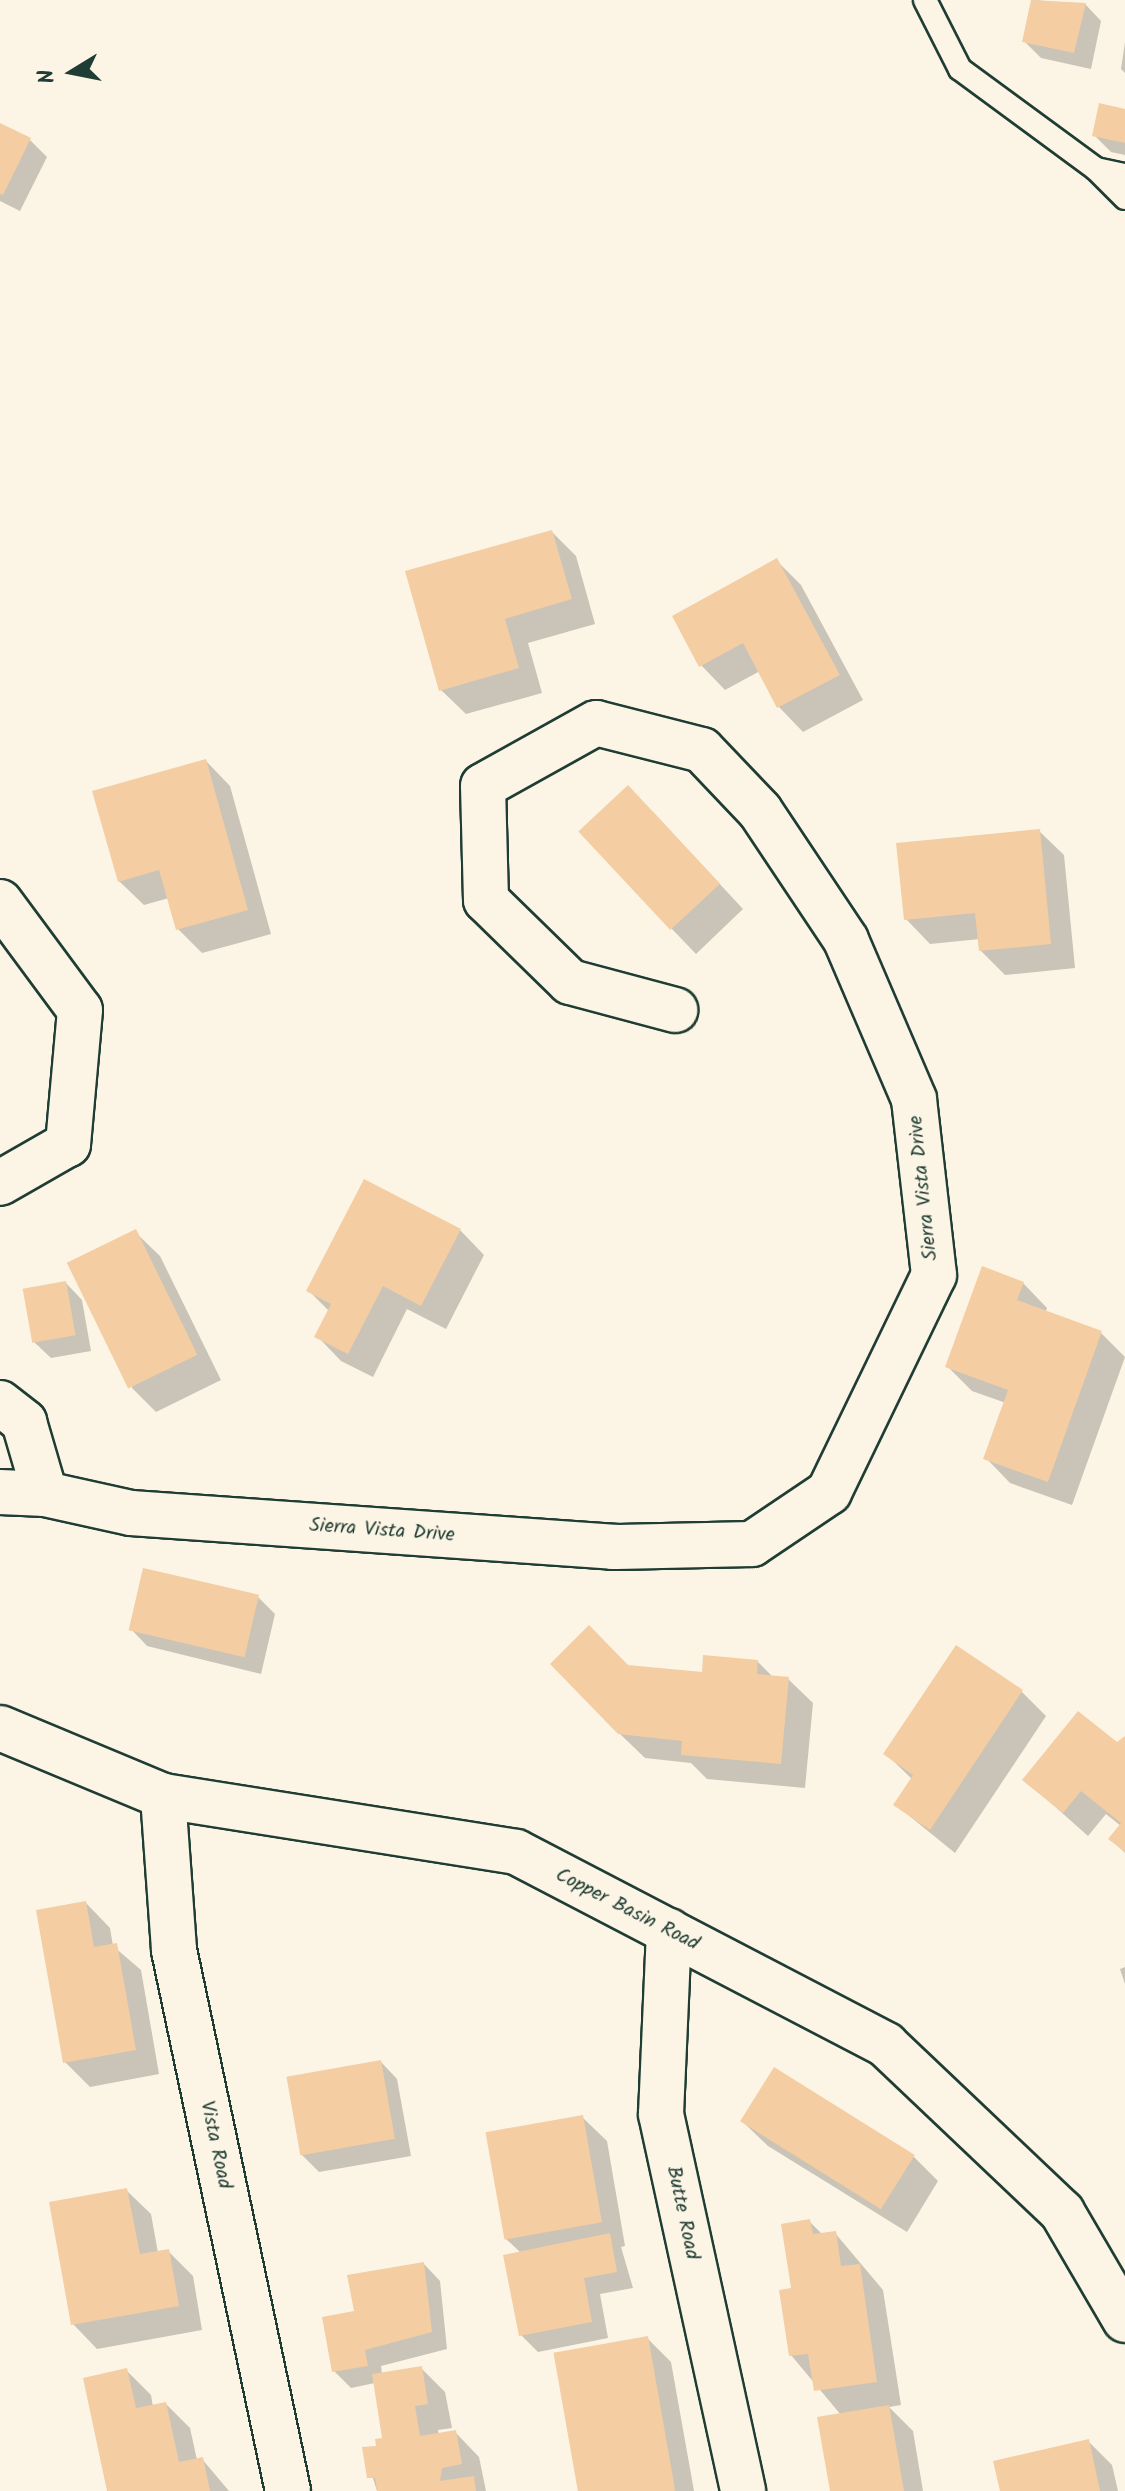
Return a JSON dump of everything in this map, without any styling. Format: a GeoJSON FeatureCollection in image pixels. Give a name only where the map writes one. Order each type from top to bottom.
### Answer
{"type":"FeatureCollection","features":[{"type":"Feature","properties":{"kind":"street","name":"Sierra Vista Drive"},"geometry":{"type":"LineString","coordinates":[[0,1492],[45,1494],[131,1513],[613,1547],[752,1544],[829,1492],[934,1275],[914,1099],[846,940],[760,811],[702,750],[596,723],[483,786],[486,900],[570,982],[675,1010]]}},
{"type":"Feature","properties":{"kind":"street"},"geometry":{"type":"LineString","coordinates":[[0,902],[80,1010],[68,1144],[0,1183]]}},
{"type":"Feature","properties":{"kind":"street"},"geometry":{"type":"LineString","coordinates":[[0,1403],[24,1422],[45,1494]]}},
{"type":"Feature","properties":{"kind":"street","name":"Copper Basin Road"},"geometry":{"type":"LineString","coordinates":[[0,1728],[163,1796],[516,1852],[886,2045],[1062,2212],[1125,2320]]}},
{"type":"Feature","properties":{"kind":"street","name":"Vista Road"},"geometry":{"type":"LineString","coordinates":[[163,1796],[174,1950],[288,2491]]}},
{"type":"Feature","properties":{"kind":"street","name":"Butte Road"},"geometry":{"type":"LineString","coordinates":[[669,1931],[661,2114],[743,2491]]}},
{"type":"Feature","properties":{"kind":"lane"},"geometry":{"type":"LineString","coordinates":[[925,0],[960,69],[1096,169],[1125,198]]}},
{"type":"Feature","properties":{"kind":"lane"},"geometry":{"type":"LineString","coordinates":[[1096,169],[1125,175]]}},
{"type":"Feature","properties":{"kind":"building"},"geometry":{"type":"Polygon","coordinates":[[[1031,0],[1086,3],[1074,53],[1022,42],[1031,0]]]}},
{"type":"Feature","properties":{"kind":"building"},"geometry":{"type":"Polygon","coordinates":[[[1099,103],[1125,109],[1125,143],[1092,136],[1099,103]]]}},
{"type":"Feature","properties":{"kind":"building"},"geometry":{"type":"Polygon","coordinates":[[[0,123],[31,138],[3,195],[0,194],[0,123]]]}},
{"type":"Feature","properties":{"kind":"building"},"geometry":{"type":"Polygon","coordinates":[[[552,530],[572,599],[505,619],[519,668],[439,691],[405,571],[552,530]]]}},
{"type":"Feature","properties":{"kind":"building"},"geometry":{"type":"Polygon","coordinates":[[[777,558],[840,675],[777,708],[743,643],[699,667],[672,616],[777,558]]]}},
{"type":"Feature","properties":{"kind":"building"},"geometry":{"type":"Polygon","coordinates":[[[206,759],[248,910],[176,930],[159,870],[118,882],[92,791],[206,759]]]}},
{"type":"Feature","properties":{"kind":"building"},"geometry":{"type":"Polygon","coordinates":[[[628,785],[720,884],[670,930],[578,831],[628,785]]]}},
{"type":"Feature","properties":{"kind":"building"},"geometry":{"type":"Polygon","coordinates":[[[1040,829],[1051,944],[979,951],[975,913],[904,920],[896,843],[1040,829]]]}},
{"type":"Feature","properties":{"kind":"building"},"geometry":{"type":"Polygon","coordinates":[[[364,1179],[461,1229],[421,1306],[383,1286],[348,1354],[314,1337],[331,1304],[306,1291],[364,1179]]]}},
{"type":"Feature","properties":{"kind":"building"},"geometry":{"type":"Polygon","coordinates":[[[136,1229],[197,1355],[128,1389],[67,1263],[136,1229]]]}},
{"type":"Feature","properties":{"kind":"building"},"geometry":{"type":"Polygon","coordinates":[[[982,1266],[1024,1282],[1017,1300],[1102,1331],[1048,1482],[983,1459],[1008,1390],[945,1367],[982,1266]]]}},
{"type":"Feature","properties":{"kind":"building"},"geometry":{"type":"Polygon","coordinates":[[[66,1281],[76,1335],[32,1343],[23,1289],[66,1281]]]}},
{"type":"Feature","properties":{"kind":"building"},"geometry":{"type":"Polygon","coordinates":[[[143,1568],[259,1595],[245,1657],[129,1630],[143,1568]]]}},
{"type":"Feature","properties":{"kind":"building"},"geometry":{"type":"Polygon","coordinates":[[[589,1625],[628,1665],[702,1672],[703,1655],[758,1660],[757,1674],[789,1677],[781,1764],[681,1755],[682,1741],[618,1734],[550,1664],[589,1625]]]}},
{"type":"Feature","properties":{"kind":"building"},"geometry":{"type":"Polygon","coordinates":[[[956,1645],[1023,1690],[930,1830],[893,1805],[913,1775],[883,1754],[956,1645]]]}},
{"type":"Feature","properties":{"kind":"building"},"geometry":{"type":"Polygon","coordinates":[[[1078,1711],[1117,1742],[1125,1736],[1125,1852],[1108,1839],[1121,1823],[1081,1791],[1063,1813],[1022,1780],[1078,1711]]]}},
{"type":"Feature","properties":{"kind":"building"},"geometry":{"type":"Polygon","coordinates":[[[86,1901],[94,1947],[117,1943],[136,2050],[63,2063],[36,1910],[86,1901]]]}},
{"type":"Feature","properties":{"kind":"building"},"geometry":{"type":"Polygon","coordinates":[[[381,2060],[395,2139],[300,2155],[286,2077],[381,2060]]]}},
{"type":"Feature","properties":{"kind":"building"},"geometry":{"type":"Polygon","coordinates":[[[774,2067],[915,2155],[881,2209],[740,2121],[774,2067]]]}},
{"type":"Feature","properties":{"kind":"building"},"geometry":{"type":"Polygon","coordinates":[[[583,2115],[602,2222],[504,2240],[486,2132],[583,2115]]]}},
{"type":"Feature","properties":{"kind":"building"},"geometry":{"type":"Polygon","coordinates":[[[127,2188],[140,2254],[169,2249],[179,2306],[71,2325],[49,2202],[127,2188]]]}},
{"type":"Feature","properties":{"kind":"building"},"geometry":{"type":"Polygon","coordinates":[[[810,2219],[813,2234],[836,2231],[841,2266],[860,2264],[877,2382],[814,2391],[808,2354],[789,2356],[779,2290],[791,2288],[781,2224],[810,2219]]]}},
{"type":"Feature","properties":{"kind":"building"},"geometry":{"type":"Polygon","coordinates":[[[610,2233],[617,2272],[584,2278],[592,2322],[519,2336],[503,2255],[610,2233]]]}},
{"type":"Feature","properties":{"kind":"building"},"geometry":{"type":"Polygon","coordinates":[[[424,2262],[432,2332],[365,2350],[368,2366],[332,2372],[322,2317],[354,2311],[347,2275],[424,2262]]]}},
{"type":"Feature","properties":{"kind":"building"},"geometry":{"type":"Polygon","coordinates":[[[648,2336],[675,2491],[578,2491],[553,2353],[648,2336]]]}},
{"type":"Feature","properties":{"kind":"building"},"geometry":{"type":"Polygon","coordinates":[[[422,2366],[428,2404],[415,2406],[420,2436],[456,2430],[462,2464],[442,2468],[440,2481],[474,2476],[476,2491],[377,2491],[375,2478],[367,2478],[362,2447],[376,2446],[375,2439],[382,2438],[372,2374],[422,2366]]]}},
{"type":"Feature","properties":{"kind":"building"},"geometry":{"type":"Polygon","coordinates":[[[127,2368],[136,2408],[166,2402],[179,2462],[203,2457],[210,2491],[107,2491],[83,2378],[127,2368]]]}},
{"type":"Feature","properties":{"kind":"building"},"geometry":{"type":"Polygon","coordinates":[[[889,2405],[904,2491],[830,2491],[817,2417],[889,2405]]]}},
{"type":"Feature","properties":{"kind":"building"},"geometry":{"type":"Polygon","coordinates":[[[1089,2439],[1100,2491],[1000,2491],[993,2461],[1089,2439]]]}}]}
